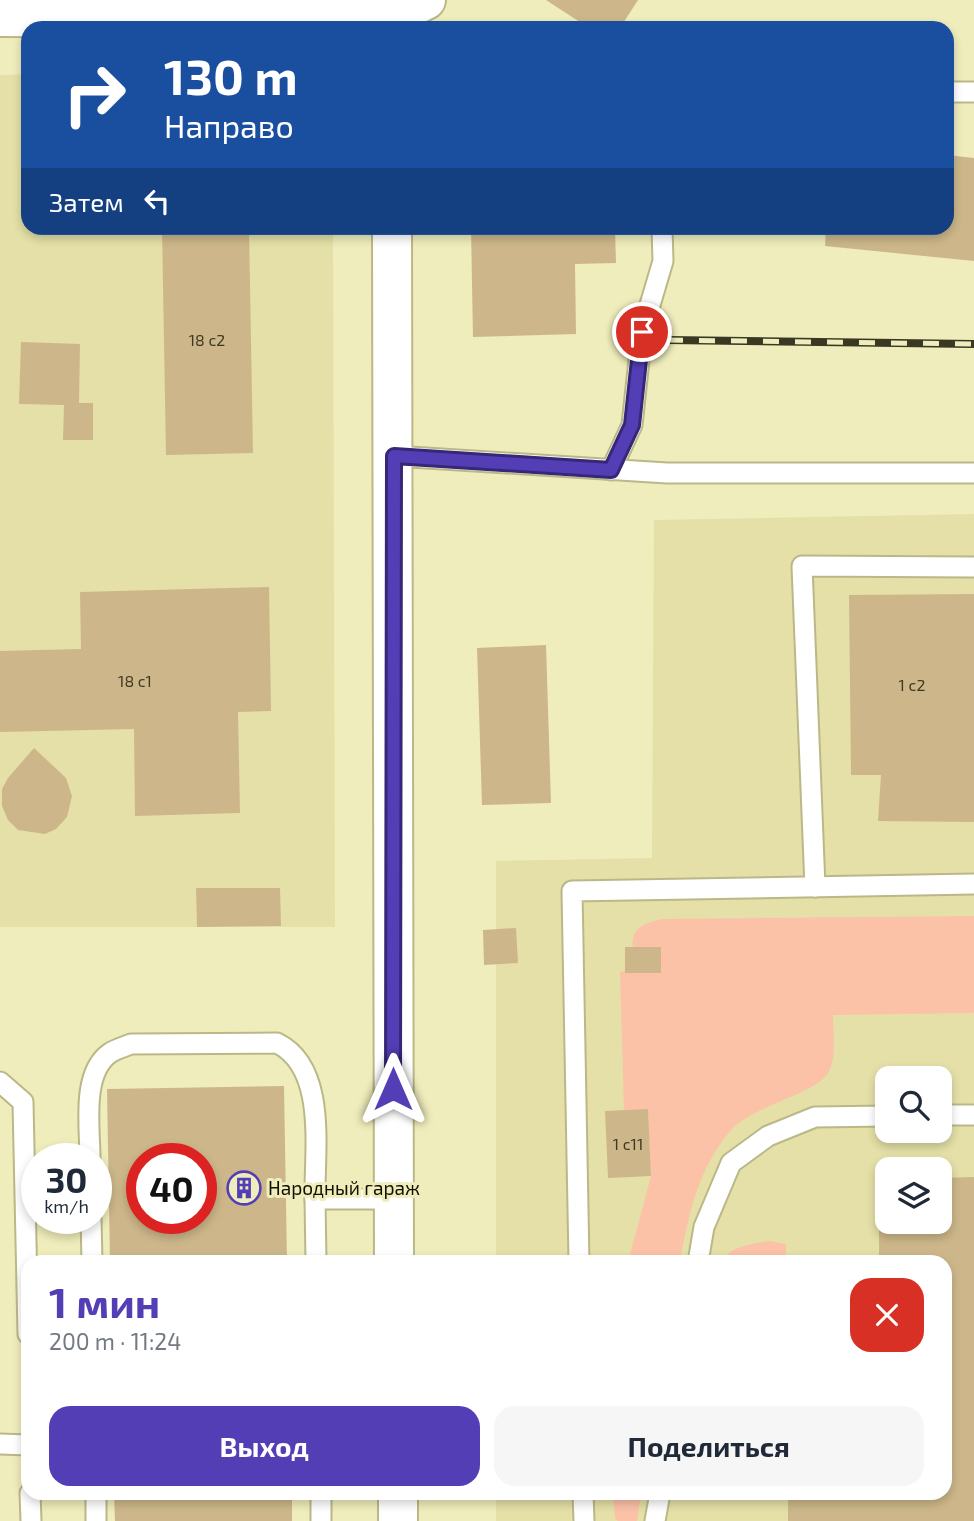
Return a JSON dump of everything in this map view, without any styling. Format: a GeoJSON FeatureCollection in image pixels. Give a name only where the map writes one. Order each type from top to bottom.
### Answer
{"type":"FeatureCollection","features":[{"type":"Feature","properties":{"kind":"street"},"geometry":{"type":"LineString","coordinates":[[390,21],[426,0]]}},
{"type":"Feature","properties":{"kind":"street"},"geometry":{"type":"LineString","coordinates":[[0,17],[258,21]]}},
{"type":"Feature","properties":{"kind":"street"},"geometry":{"type":"LineString","coordinates":[[392,235],[394,1255]]}},
{"type":"Feature","properties":{"kind":"street"},"geometry":{"type":"LineString","coordinates":[[398,1500],[398,1521]]}},
{"type":"Feature","properties":{"kind":"lane"},"geometry":{"type":"LineString","coordinates":[[954,92],[974,92]]}},
{"type":"Feature","properties":{"kind":"lane"},"geometry":{"type":"LineString","coordinates":[[611,470],[632,425],[642,332],[663,261],[662,235]]}},
{"type":"Feature","properties":{"kind":"lane"},"geometry":{"type":"LineString","coordinates":[[394,456],[667,473],[974,472]]}},
{"type":"Feature","properties":{"kind":"lane"},"geometry":{"type":"LineString","coordinates":[[815,887],[802,566],[974,567]]}},
{"type":"Feature","properties":{"kind":"lane"},"geometry":{"type":"LineString","coordinates":[[579,1255],[572,891],[974,884]]}},
{"type":"Feature","properties":{"kind":"lane"},"geometry":{"type":"LineString","coordinates":[[90,1143],[90,1105],[95,1072],[109,1053],[131,1044],[277,1043],[293,1051],[310,1087],[314,1115],[316,1255]]}},
{"type":"Feature","properties":{"kind":"lane"},"geometry":{"type":"LineString","coordinates":[[0,1082],[23,1102],[26,1255]]}},
{"type":"Feature","properties":{"kind":"lane"},"geometry":{"type":"LineString","coordinates":[[952,1115],[974,1115]]}},
{"type":"Feature","properties":{"kind":"lane"},"geometry":{"type":"LineString","coordinates":[[699,1255],[704,1227],[732,1163],[768,1136],[815,1117],[875,1116]]}},
{"type":"Feature","properties":{"kind":"lane"},"geometry":{"type":"LineString","coordinates":[[315,1199],[393,1199]]}},
{"type":"Feature","properties":{"kind":"lane"},"geometry":{"type":"LineString","coordinates":[[91,1234],[92,1255]]}},
{"type":"Feature","properties":{"kind":"lane"},"geometry":{"type":"LineString","coordinates":[[0,1444],[21,1445]]}},
{"type":"Feature","properties":{"kind":"lane"},"geometry":{"type":"LineString","coordinates":[[30,1500],[31,1521]]}},
{"type":"Feature","properties":{"kind":"lane"},"geometry":{"type":"LineString","coordinates":[[96,1500],[96,1521]]}},
{"type":"Feature","properties":{"kind":"lane"},"geometry":{"type":"LineString","coordinates":[[321,1500],[321,1521]]}},
{"type":"Feature","properties":{"kind":"lane"},"geometry":{"type":"LineString","coordinates":[[583,1500],[584,1521]]}},
{"type":"Feature","properties":{"kind":"lane"},"geometry":{"type":"LineString","coordinates":[[655,1521],[659,1500]]}},
{"type":"Feature","properties":{"kind":"shaded area"},"geometry":{"type":"Polygon","coordinates":[[[21,74],[21,235],[333,235],[335,927],[0,927],[0,75],[21,74]]]}},
{"type":"Feature","properties":{"kind":"shaded area"},"geometry":{"type":"Polygon","coordinates":[[[974,514],[974,1521],[496,1521],[496,1500],[952,1500],[952,1255],[496,1255],[496,861],[652,858],[654,520],[974,514]]]}},
{"type":"Feature","properties":{"kind":"shaded area"},"geometry":{"type":"Polygon","coordinates":[[[974,916],[974,1013],[833,1015],[834,1053],[828,1073],[811,1087],[753,1114],[732,1129],[703,1175],[691,1209],[681,1255],[630,1255],[651,1176],[648,1110],[624,1110],[620,972],[634,969],[633,941],[637,930],[662,919],[974,916]]]}},
{"type":"Feature","properties":{"kind":"shaded area"},"geometry":{"type":"Polygon","coordinates":[[[769,1241],[786,1244],[786,1255],[727,1255],[749,1245],[769,1241]]]}},
{"type":"Feature","properties":{"kind":"shaded area"},"geometry":{"type":"Polygon","coordinates":[[[614,1500],[640,1500],[637,1521],[618,1521],[615,1518],[614,1500]]]}},
{"type":"Feature","properties":{"kind":"building"},"geometry":{"type":"Polygon","coordinates":[[[546,0],[638,0],[624,21],[578,21],[546,0]]]}},
{"type":"Feature","properties":{"kind":"building"},"geometry":{"type":"Polygon","coordinates":[[[954,156],[974,158],[974,261],[825,246],[826,235],[954,235],[954,156]]]}},
{"type":"Feature","properties":{"kind":"building"},"geometry":{"type":"Polygon","coordinates":[[[162,235],[249,235],[253,453],[166,455],[162,235]]]}},
{"type":"Feature","properties":{"kind":"building"},"geometry":{"type":"Polygon","coordinates":[[[471,235],[615,235],[616,263],[575,264],[576,334],[473,337],[471,235]]]}},
{"type":"Feature","properties":{"kind":"building"},"geometry":{"type":"Polygon","coordinates":[[[21,342],[80,344],[79,403],[93,403],[93,440],[63,440],[64,405],[19,404],[21,342]]]}},
{"type":"Feature","properties":{"kind":"building"},"geometry":{"type":"Polygon","coordinates":[[[269,587],[271,711],[238,712],[240,813],[135,816],[134,729],[0,732],[0,651],[81,649],[80,592],[269,587]]]}},
{"type":"Feature","properties":{"kind":"building"},"geometry":{"type":"Polygon","coordinates":[[[974,594],[974,822],[878,821],[881,775],[851,775],[849,595],[974,594]]]}},
{"type":"Feature","properties":{"kind":"building"},"geometry":{"type":"Polygon","coordinates":[[[546,645],[551,803],[482,805],[477,648],[546,645]]]}},
{"type":"Feature","properties":{"kind":"building"},"geometry":{"type":"Polygon","coordinates":[[[34,748],[66,778],[72,796],[67,817],[56,829],[45,834],[18,830],[8,820],[2,806],[2,789],[8,778],[34,748]]]}},
{"type":"Feature","properties":{"kind":"building"},"geometry":{"type":"Polygon","coordinates":[[[196,888],[280,888],[281,926],[197,927],[196,888]]]}},
{"type":"Feature","properties":{"kind":"building"},"geometry":{"type":"Polygon","coordinates":[[[516,928],[518,963],[484,965],[483,930],[516,928]]]}},
{"type":"Feature","properties":{"kind":"building"},"geometry":{"type":"Polygon","coordinates":[[[625,947],[661,947],[661,973],[625,973],[625,947]]]}},
{"type":"Feature","properties":{"kind":"building","name":"Народный гараж"},"geometry":{"type":"Polygon","coordinates":[[[284,1086],[287,1255],[110,1255],[112,1143],[108,1143],[107,1089],[284,1086]]]}},
{"type":"Feature","properties":{"kind":"building"},"geometry":{"type":"Polygon","coordinates":[[[648,1109],[651,1176],[608,1178],[605,1111],[648,1109]]]}},
{"type":"Feature","properties":{"kind":"building"},"geometry":{"type":"Polygon","coordinates":[[[974,1177],[974,1521],[788,1521],[788,1500],[952,1500],[952,1255],[879,1255],[879,1234],[952,1234],[952,1178],[974,1177]]]}},
{"type":"Feature","properties":{"kind":"building"},"geometry":{"type":"Polygon","coordinates":[[[114,1500],[292,1500],[292,1521],[115,1521],[114,1500]]]}},
{"type":"Feature","properties":{"kind":"railway"},"geometry":{"type":"LineString","coordinates":[[667,340],[974,344]]}},
{"type":"Feature","properties":{"kind":"place","name":"Народный гараж"},"geometry":{"type":"Point","coordinates":[244,1188]}},
{"type":"Feature","properties":{"kind":"route"},"geometry":{"type":"LineString","coordinates":[[393,1089],[394,456],[611,470],[632,425],[642,332]]}}]}
